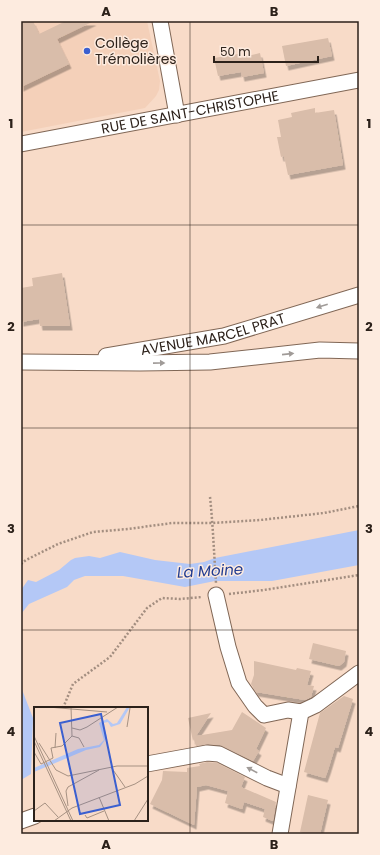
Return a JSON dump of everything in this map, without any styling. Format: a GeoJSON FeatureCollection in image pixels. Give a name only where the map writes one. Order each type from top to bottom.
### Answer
{"type":"FeatureCollection","features":[{"type":"Feature","properties":{"kind":"street"},"geometry":{"type":"LineString","coordinates":[[160,21],[177,115]]}},
{"type":"Feature","properties":{"kind":"street","name":"RUE DE SAINT-CHRISTOPHE"},"geometry":{"type":"LineString","coordinates":[[21,144],[359,80]]}},
{"type":"Feature","properties":{"kind":"street","name":"AVENUE MARCEL PRAT"},"geometry":{"type":"LineString","coordinates":[[64,363],[224,336],[359,295]]}},
{"type":"Feature","properties":{"kind":"street","name":"AVENUE MARCEL PRAT"},"geometry":{"type":"LineString","coordinates":[[21,362],[210,362],[320,350],[359,351]]}},
{"type":"Feature","properties":{"kind":"street"},"geometry":{"type":"LineString","coordinates":[[216,595],[228,647],[239,683],[255,706],[264,715],[288,710],[301,712],[316,705],[359,673]]}},
{"type":"Feature","properties":{"kind":"street"},"geometry":{"type":"LineString","coordinates":[[280,834],[301,712]]}},
{"type":"Feature","properties":{"kind":"street"},"geometry":{"type":"LineString","coordinates":[[148,764],[207,753],[219,754],[267,778],[288,786]]}},
{"type":"Feature","properties":{"kind":"street"},"geometry":{"type":"LineString","coordinates":[[21,821],[34,816]]}},
{"type":"Feature","properties":{"kind":"path"},"geometry":{"type":"LineString","coordinates":[[210,497],[213,523],[216,595]]}},
{"type":"Feature","properties":{"kind":"path"},"geometry":{"type":"LineString","coordinates":[[21,564],[58,544],[93,532],[172,523],[213,523],[324,513],[359,506]]}},
{"type":"Feature","properties":{"kind":"path"},"geometry":{"type":"LineString","coordinates":[[63,707],[74,684],[110,657],[147,608],[162,598],[180,599],[264,590],[359,575]]}},
{"type":"Feature","properties":{"kind":"shaded area","name":"Collège Trémolières"},"geometry":{"type":"Polygon","coordinates":[[[21,21],[147,21],[160,81],[159,90],[156,96],[145,108],[21,132],[21,21]]]}},
{"type":"Feature","properties":{"kind":"water","name":"La Moine"},"geometry":{"type":"Polygon","coordinates":[[[359,530],[359,565],[272,581],[215,581],[185,587],[123,576],[85,576],[74,580],[67,587],[29,604],[21,614],[21,590],[28,580],[36,582],[59,570],[75,558],[89,556],[100,558],[120,552],[155,560],[190,564],[359,530]]]}},
{"type":"Feature","properties":{"kind":"water"},"geometry":{"type":"Polygon","coordinates":[[[21,687],[33,718],[31,774],[21,780],[21,687]]]}},
{"type":"Feature","properties":{"kind":"building"},"geometry":{"type":"Polygon","coordinates":[[[21,21],[33,21],[39,34],[66,21],[94,21],[57,39],[69,64],[21,87],[21,21]]]}},
{"type":"Feature","properties":{"kind":"building"},"geometry":{"type":"Polygon","coordinates":[[[328,38],[332,56],[286,66],[282,46],[328,38]]]}},
{"type":"Feature","properties":{"kind":"building"},"geometry":{"type":"Polygon","coordinates":[[[260,53],[264,73],[242,77],[241,72],[218,76],[214,58],[238,54],[239,58],[260,53]]]}},
{"type":"Feature","properties":{"kind":"building"},"geometry":{"type":"Polygon","coordinates":[[[315,108],[315,113],[334,110],[343,165],[288,175],[284,156],[281,157],[277,137],[281,137],[278,120],[292,117],[291,113],[315,108]]]}},
{"type":"Feature","properties":{"kind":"building"},"geometry":{"type":"Polygon","coordinates":[[[62,273],[70,326],[40,326],[39,319],[21,322],[21,288],[33,286],[32,278],[62,273]]]}},
{"type":"Feature","properties":{"kind":"building"},"geometry":{"type":"Polygon","coordinates":[[[313,643],[346,651],[344,662],[339,666],[309,659],[313,643]]]}},
{"type":"Feature","properties":{"kind":"building"},"geometry":{"type":"Polygon","coordinates":[[[254,661],[296,670],[297,668],[311,671],[307,685],[314,686],[311,697],[305,700],[256,692],[251,684],[254,675],[254,661]]]}},
{"type":"Feature","properties":{"kind":"building"},"geometry":{"type":"Polygon","coordinates":[[[344,696],[353,699],[338,748],[335,747],[325,778],[304,772],[320,713],[344,696]]]}},
{"type":"Feature","properties":{"kind":"building"},"geometry":{"type":"Polygon","coordinates":[[[242,712],[266,728],[256,749],[259,751],[253,761],[220,745],[208,744],[196,746],[194,739],[193,741],[188,718],[211,713],[196,736],[232,730],[242,712]]]}},
{"type":"Feature","properties":{"kind":"building"},"geometry":{"type":"Polygon","coordinates":[[[207,762],[217,763],[245,777],[241,787],[276,802],[273,821],[263,817],[265,809],[244,802],[242,809],[225,803],[228,791],[206,785],[197,787],[194,825],[150,804],[162,780],[163,771],[187,772],[187,768],[200,766],[199,764],[207,762]]]}},
{"type":"Feature","properties":{"kind":"building"},"geometry":{"type":"Polygon","coordinates":[[[308,795],[328,800],[320,834],[306,834],[300,832],[308,795]]]}},
{"type":"Feature","properties":{"kind":"place","name":"Collège Trémolières"},"geometry":{"type":"Point","coordinates":[87,51]}}]}
